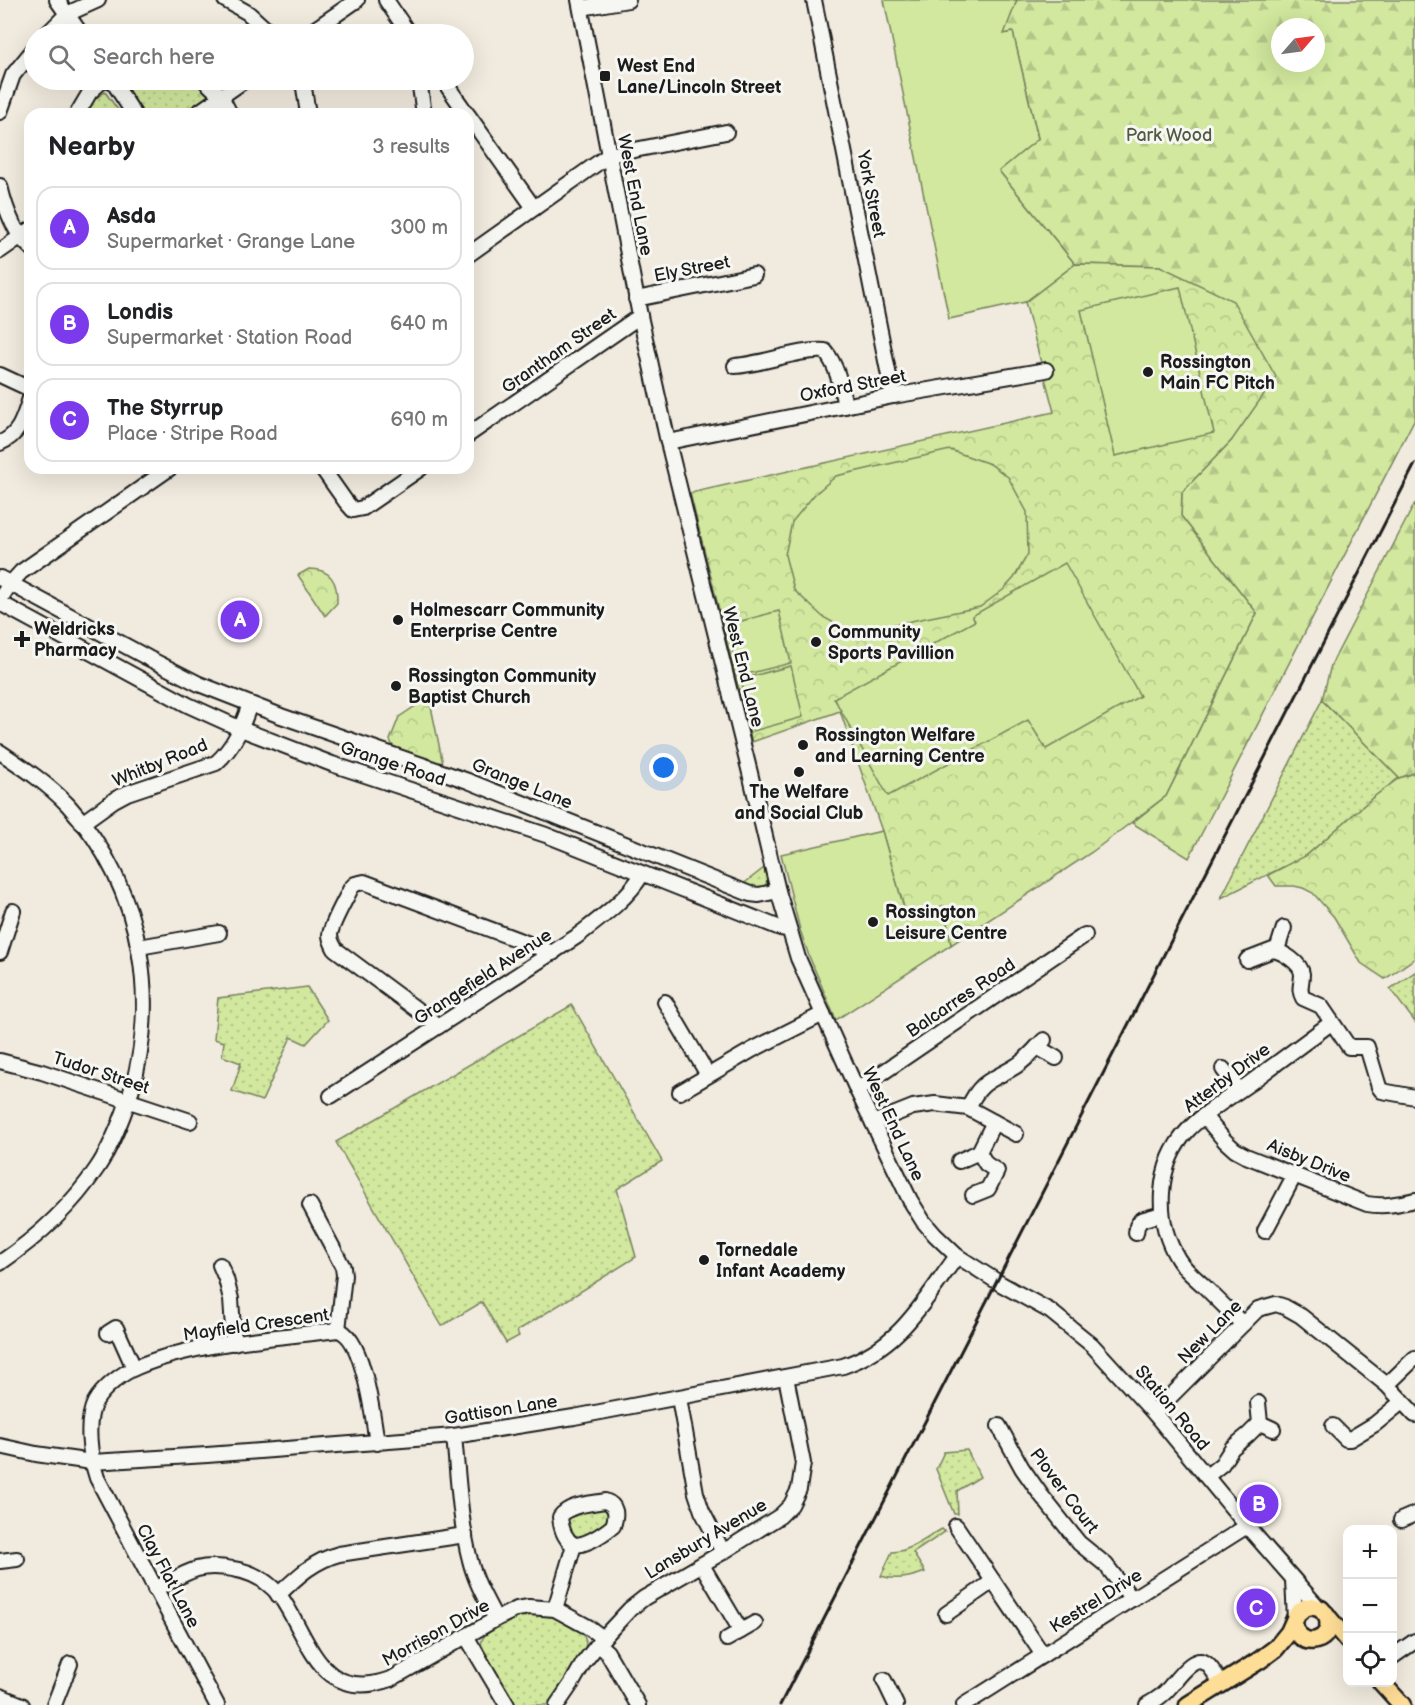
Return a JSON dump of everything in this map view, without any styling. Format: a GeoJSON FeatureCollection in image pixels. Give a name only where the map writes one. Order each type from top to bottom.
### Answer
{"type":"FeatureCollection","features":[{"type":"Feature","properties":{"kind":"main road"},"geometry":{"type":"LineString","coordinates":[[1188,1705],[1276,1648],[1289,1632],[1297,1614],[1304,1608],[1322,1610],[1343,1636]]}},
{"type":"Feature","properties":{"kind":"main road"},"geometry":{"type":"LineString","coordinates":[[1276,1648],[1321,1639],[1328,1630],[1329,1619],[1322,1610]]}},
{"type":"Feature","properties":{"kind":"main road"},"geometry":{"type":"LineString","coordinates":[[1295,1620],[1299,1636],[1343,1651]]}},
{"type":"Feature","properties":{"kind":"main road"},"geometry":{"type":"LineString","coordinates":[[1385,1687],[1401,1705]]}},
{"type":"Feature","properties":{"kind":"street"},"geometry":{"type":"LineString","coordinates":[[57,0],[74,24]]}},
{"type":"Feature","properties":{"kind":"street"},"geometry":{"type":"LineString","coordinates":[[57,24],[67,14],[98,0]]}},
{"type":"Feature","properties":{"kind":"street"},"geometry":{"type":"LineString","coordinates":[[225,0],[248,13],[260,24]]}},
{"type":"Feature","properties":{"kind":"street"},"geometry":{"type":"LineString","coordinates":[[322,24],[357,0]]}},
{"type":"Feature","properties":{"kind":"street"},"geometry":{"type":"LineString","coordinates":[[386,0],[402,24]]}},
{"type":"Feature","properties":{"kind":"street"},"geometry":{"type":"LineString","coordinates":[[580,4],[628,0]]}},
{"type":"Feature","properties":{"kind":"street","name":"York Street"},"geometry":{"type":"LineString","coordinates":[[814,0],[893,396]]}},
{"type":"Feature","properties":{"kind":"street","name":"West End Lane"},"geometry":{"type":"LineString","coordinates":[[580,4],[636,298],[668,442],[788,928],[798,958],[857,1090],[910,1200],[923,1221],[957,1256],[1001,1284]]}},
{"type":"Feature","properties":{"kind":"street"},"geometry":{"type":"LineString","coordinates":[[0,112],[13,75],[24,62]]}},
{"type":"Feature","properties":{"kind":"street"},"geometry":{"type":"LineString","coordinates":[[81,108],[92,90]]}},
{"type":"Feature","properties":{"kind":"street"},"geometry":{"type":"LineString","coordinates":[[118,90],[130,108]]}},
{"type":"Feature","properties":{"kind":"street"},"geometry":{"type":"LineString","coordinates":[[215,90],[228,108]]}},
{"type":"Feature","properties":{"kind":"street"},"geometry":{"type":"LineString","coordinates":[[204,108],[230,90]]}},
{"type":"Feature","properties":{"kind":"street"},"geometry":{"type":"LineString","coordinates":[[304,90],[307,108]]}},
{"type":"Feature","properties":{"kind":"street"},"geometry":{"type":"LineString","coordinates":[[420,90],[423,108]]}},
{"type":"Feature","properties":{"kind":"street"},"geometry":{"type":"LineString","coordinates":[[450,90],[464,108]]}},
{"type":"Feature","properties":{"kind":"street"},"geometry":{"type":"LineString","coordinates":[[474,123],[534,208]]}},
{"type":"Feature","properties":{"kind":"street"},"geometry":{"type":"LineString","coordinates":[[474,251],[609,155],[726,132]]}},
{"type":"Feature","properties":{"kind":"street"},"geometry":{"type":"LineString","coordinates":[[0,186],[12,220],[24,234]]}},
{"type":"Feature","properties":{"kind":"street"},"geometry":{"type":"LineString","coordinates":[[0,251],[24,239]]}},
{"type":"Feature","properties":{"kind":"street","name":"Ely Street"},"geometry":{"type":"LineString","coordinates":[[636,298],[754,275]]}},
{"type":"Feature","properties":{"kind":"street","name":"Grantham Street"},"geometry":{"type":"LineString","coordinates":[[474,431],[640,316]]}},
{"type":"Feature","properties":{"kind":"street"},"geometry":{"type":"LineString","coordinates":[[735,366],[752,365],[802,353],[825,351],[838,374],[845,406]]}},
{"type":"Feature","properties":{"kind":"street","name":"Oxford Street"},"geometry":{"type":"LineString","coordinates":[[668,442],[893,396],[1046,370]]}},
{"type":"Feature","properties":{"kind":"street"},"geometry":{"type":"LineString","coordinates":[[0,375],[24,386]]}},
{"type":"Feature","properties":{"kind":"street"},"geometry":{"type":"LineString","coordinates":[[0,442],[10,438],[21,426],[24,417]]}},
{"type":"Feature","properties":{"kind":"street"},"geometry":{"type":"LineString","coordinates":[[0,601],[5,581],[161,474]]}},
{"type":"Feature","properties":{"kind":"street"},"geometry":{"type":"LineString","coordinates":[[326,474],[353,511],[363,508],[412,474]]}},
{"type":"Feature","properties":{"kind":"street","name":"Grange Lane"},"geometry":{"type":"LineString","coordinates":[[5,581],[199,684],[381,752],[468,781],[750,894],[759,896],[778,891]]}},
{"type":"Feature","properties":{"kind":"street","name":"Grange Road"},"geometry":{"type":"LineString","coordinates":[[0,601],[188,705],[241,729],[332,764],[546,835],[780,928],[788,928]]}},
{"type":"Feature","properties":{"kind":"street"},"geometry":{"type":"LineString","coordinates":[[88,650],[113,639],[116,658],[139,671],[151,685]]}},
{"type":"Feature","properties":{"kind":"street"},"geometry":{"type":"LineString","coordinates":[[241,729],[250,704]]}},
{"type":"Feature","properties":{"kind":"street","name":"Whitby Road"},"geometry":{"type":"LineString","coordinates":[[82,823],[127,793],[216,763],[231,747],[241,729]]}},
{"type":"Feature","properties":{"kind":"street"},"geometry":{"type":"LineString","coordinates":[[0,752],[49,787],[67,804],[100,847],[114,872],[128,908],[139,947],[144,984],[145,1017],[129,1101],[98,1167],[59,1215],[34,1239],[0,1263]]}},
{"type":"Feature","properties":{"kind":"street"},"geometry":{"type":"LineString","coordinates":[[459,805],[468,781]]}},
{"type":"Feature","properties":{"kind":"street"},"geometry":{"type":"LineString","coordinates":[[645,875],[654,856]]}},
{"type":"Feature","properties":{"kind":"street","name":"Grangefield Avenue"},"geometry":{"type":"LineString","coordinates":[[331,1096],[553,953],[602,917],[645,875]]}},
{"type":"Feature","properties":{"kind":"street"},"geometry":{"type":"LineString","coordinates":[[439,1026],[335,949],[331,943],[332,927],[351,888],[356,884],[364,882],[553,953]]}},
{"type":"Feature","properties":{"kind":"street"},"geometry":{"type":"LineString","coordinates":[[0,952],[13,911]]}},
{"type":"Feature","properties":{"kind":"street"},"geometry":{"type":"LineString","coordinates":[[1277,950],[1284,928]]}},
{"type":"Feature","properties":{"kind":"street"},"geometry":{"type":"LineString","coordinates":[[139,947],[219,933]]}},
{"type":"Feature","properties":{"kind":"street","name":"Balcarres Road"},"geometry":{"type":"LineString","coordinates":[[857,1090],[1085,935]]}},
{"type":"Feature","properties":{"kind":"street"},"geometry":{"type":"LineString","coordinates":[[1247,960],[1277,950],[1294,962],[1302,973],[1300,988],[1303,998],[1321,1006],[1349,1047],[1365,1046],[1368,1049],[1382,1091],[1415,1097]]}},
{"type":"Feature","properties":{"kind":"street"},"geometry":{"type":"LineString","coordinates":[[665,1002],[708,1075]]}},
{"type":"Feature","properties":{"kind":"street"},"geometry":{"type":"LineString","coordinates":[[680,1092],[752,1050],[823,1014]]}},
{"type":"Feature","properties":{"kind":"street","name":"Atterby Drive"},"geometry":{"type":"LineString","coordinates":[[1243,1324],[1187,1271],[1179,1260],[1162,1214],[1162,1191],[1169,1160],[1188,1131],[1204,1116],[1331,1023]]}},
{"type":"Feature","properties":{"kind":"street"},"geometry":{"type":"LineString","coordinates":[[968,1108],[980,1086],[1018,1065],[1040,1043],[1056,1058]]}},
{"type":"Feature","properties":{"kind":"street","name":"Tudor Street"},"geometry":{"type":"LineString","coordinates":[[0,1061],[42,1072],[190,1121]]}},
{"type":"Feature","properties":{"kind":"street"},"geometry":{"type":"LineString","coordinates":[[1222,1069],[1239,1090]]}},
{"type":"Feature","properties":{"kind":"street"},"geometry":{"type":"LineString","coordinates":[[873,1123],[913,1107],[935,1104],[968,1108],[1016,1134]]}},
{"type":"Feature","properties":{"kind":"street","name":"Aisby Drive"},"geometry":{"type":"LineString","coordinates":[[1204,1116],[1235,1150],[1294,1176],[1377,1206],[1391,1206],[1415,1200]]}},
{"type":"Feature","properties":{"kind":"street"},"geometry":{"type":"LineString","coordinates":[[959,1161],[979,1152],[994,1122]]}},
{"type":"Feature","properties":{"kind":"street"},"geometry":{"type":"LineString","coordinates":[[973,1195],[988,1189],[998,1171],[986,1164],[979,1152]]}},
{"type":"Feature","properties":{"kind":"street"},"geometry":{"type":"LineString","coordinates":[[1265,1221],[1294,1176]]}},
{"type":"Feature","properties":{"kind":"street"},"geometry":{"type":"LineString","coordinates":[[310,1205],[343,1267],[338,1330]]}},
{"type":"Feature","properties":{"kind":"street"},"geometry":{"type":"LineString","coordinates":[[1136,1233],[1141,1220],[1162,1214]]}},
{"type":"Feature","properties":{"kind":"street","name":"Gattison Lane"},"geometry":{"type":"LineString","coordinates":[[0,1446],[92,1462],[454,1436],[679,1398],[843,1366],[862,1360],[902,1330],[957,1256]]}},
{"type":"Feature","properties":{"kind":"street"},"geometry":{"type":"LineString","coordinates":[[220,1265],[231,1299],[234,1343]]}},
{"type":"Feature","properties":{"kind":"street","name":"Station Road"},"geometry":{"type":"LineString","coordinates":[[1001,1284],[1050,1311],[1092,1345],[1154,1413],[1293,1580],[1322,1610]]}},
{"type":"Feature","properties":{"kind":"street","name":"New Lane"},"geometry":{"type":"LineString","coordinates":[[1154,1413],[1258,1309],[1276,1304],[1301,1316],[1387,1385],[1415,1415]]}},
{"type":"Feature","properties":{"kind":"street"},"geometry":{"type":"LineString","coordinates":[[108,1333],[116,1328],[134,1368]]}},
{"type":"Feature","properties":{"kind":"street","name":"Mayfield Crescent"},"geometry":{"type":"LineString","coordinates":[[92,1462],[89,1448],[95,1403],[103,1391],[134,1368],[182,1353],[234,1343],[338,1330],[348,1336],[363,1366],[377,1443]]}},
{"type":"Feature","properties":{"kind":"street"},"geometry":{"type":"LineString","coordinates":[[1387,1385],[1415,1358]]}},
{"type":"Feature","properties":{"kind":"street","name":"Lansbury Avenue"},"geometry":{"type":"LineString","coordinates":[[557,1705],[584,1662],[630,1609],[644,1598],[723,1552],[786,1511],[791,1505],[799,1489],[803,1463],[786,1377]]}},
{"type":"Feature","properties":{"kind":"street"},"geometry":{"type":"LineString","coordinates":[[679,1398],[696,1493],[702,1511],[723,1552]]}},
{"type":"Feature","properties":{"kind":"street"},"geometry":{"type":"LineString","coordinates":[[1333,1426],[1346,1439],[1350,1439],[1375,1424],[1403,1401]]}},
{"type":"Feature","properties":{"kind":"street"},"geometry":{"type":"LineString","coordinates":[[1207,1476],[1222,1464],[1232,1448],[1267,1426],[1258,1403]]}},
{"type":"Feature","properties":{"kind":"street","name":"Plover Court"},"geometry":{"type":"LineString","coordinates":[[999,1426],[1022,1468],[1041,1495],[1079,1543],[1106,1565],[1132,1599]]}},
{"type":"Feature","properties":{"kind":"street"},"geometry":{"type":"LineString","coordinates":[[454,1436],[465,1535],[474,1573],[496,1619]]}},
{"type":"Feature","properties":{"kind":"street","name":"Clay Flat Lane"},"geometry":{"type":"LineString","coordinates":[[92,1462],[101,1488],[217,1705]]}},
{"type":"Feature","properties":{"kind":"street"},"geometry":{"type":"LineString","coordinates":[[1401,1520],[1415,1514]]}},
{"type":"Feature","properties":{"kind":"street"},"geometry":{"type":"LineString","coordinates":[[956,1526],[1043,1656]]}},
{"type":"Feature","properties":{"kind":"street","name":"Kestrel Drive"},"geometry":{"type":"LineString","coordinates":[[964,1705],[1247,1526]]}},
{"type":"Feature","properties":{"kind":"street"},"geometry":{"type":"LineString","coordinates":[[278,1595],[301,1572],[327,1557],[465,1535]]}},
{"type":"Feature","properties":{"kind":"street"},"geometry":{"type":"LineString","coordinates":[[555,1609],[574,1545]]}},
{"type":"Feature","properties":{"kind":"street"},"geometry":{"type":"LineString","coordinates":[[0,1561],[16,1559]]}},
{"type":"Feature","properties":{"kind":"street"},"geometry":{"type":"LineString","coordinates":[[702,1565],[741,1631]]}},
{"type":"Feature","properties":{"kind":"street","name":"Morrison Drive"},"geometry":{"type":"LineString","coordinates":[[155,1589],[195,1569],[226,1567],[256,1575],[278,1595],[319,1664],[339,1679],[350,1683],[369,1684],[391,1679],[517,1609],[529,1607],[555,1609],[588,1627],[601,1641],[638,1705]]}},
{"type":"Feature","properties":{"kind":"street"},"geometry":{"type":"LineString","coordinates":[[1293,1580],[1295,1620]]}},
{"type":"Feature","properties":{"kind":"street"},"geometry":{"type":"LineString","coordinates":[[946,1614],[993,1581]]}},
{"type":"Feature","properties":{"kind":"street"},"geometry":{"type":"LineString","coordinates":[[727,1639],[755,1623]]}},
{"type":"Feature","properties":{"kind":"street"},"geometry":{"type":"LineString","coordinates":[[466,1636],[507,1705]]}},
{"type":"Feature","properties":{"kind":"street"},"geometry":{"type":"LineString","coordinates":[[1397,1654],[1415,1641]]}},
{"type":"Feature","properties":{"kind":"street"},"geometry":{"type":"LineString","coordinates":[[1147,1705],[1164,1694],[1186,1668],[1201,1661],[1207,1664],[1221,1684]]}},
{"type":"Feature","properties":{"kind":"street"},"geometry":{"type":"LineString","coordinates":[[54,1705],[70,1664]]}},
{"type":"Feature","properties":{"kind":"street"},"geometry":{"type":"LineString","coordinates":[[884,1680],[896,1705]]}},
{"type":"Feature","properties":{"kind":"street"},"geometry":{"type":"LineString","coordinates":[[0,1696],[22,1705]]}},
{"type":"Feature","properties":{"kind":"green space"},"geometry":{"type":"Polygon","coordinates":[[[884,0],[1017,0],[1004,34],[1013,32],[1038,139],[999,171],[1075,264],[1025,302],[949,319],[884,0]]]}},
{"type":"Feature","properties":{"kind":"green space","name":"Park Wood"},"geometry":{"type":"Polygon","coordinates":[[[1017,0],[1415,0],[1415,418],[1189,858],[1132,823],[1166,796],[1257,613],[1181,516],[1182,492],[1232,440],[1160,266],[1075,264],[999,171],[1038,138],[1013,33],[1003,34],[1017,0]]]}},
{"type":"Feature","properties":{"kind":"green space"},"geometry":{"type":"Polygon","coordinates":[[[124,90],[207,90],[212,95],[194,108],[136,108],[124,90]]]}},
{"type":"Feature","properties":{"kind":"green space"},"geometry":{"type":"Polygon","coordinates":[[[105,92],[117,108],[88,108],[92,101],[105,92]]]}},
{"type":"Feature","properties":{"kind":"green space"},"geometry":{"type":"Polygon","coordinates":[[[1075,264],[1160,266],[1233,301],[1276,377],[1232,440],[1182,492],[1181,516],[1257,613],[1166,796],[1092,852],[951,945],[944,906],[906,915],[882,831],[840,711],[752,742],[690,493],[1054,412],[1025,302],[1075,264]]]}},
{"type":"Feature","properties":{"kind":"green space","name":"Rossington Main FC Pitch"},"geometry":{"type":"Polygon","coordinates":[[[1180,287],[1214,433],[1115,456],[1081,310],[1180,287]]]}},
{"type":"Feature","properties":{"kind":"green space"},"geometry":{"type":"Polygon","coordinates":[[[950,450],[990,464],[1008,477],[1027,512],[1028,554],[1014,578],[1003,590],[980,607],[852,633],[823,617],[794,590],[785,555],[792,522],[814,495],[836,476],[950,450]]]}},
{"type":"Feature","properties":{"kind":"green space"},"geometry":{"type":"Polygon","coordinates":[[[1415,503],[1415,773],[1399,778],[1322,700],[1331,665],[1415,503]]]}},
{"type":"Feature","properties":{"kind":"green space"},"geometry":{"type":"Polygon","coordinates":[[[1065,563],[1140,696],[1046,749],[1028,720],[888,796],[834,698],[975,621],[972,616],[1065,563]]]}},
{"type":"Feature","properties":{"kind":"green space"},"geometry":{"type":"Polygon","coordinates":[[[309,569],[323,571],[332,578],[334,583],[337,603],[325,616],[298,575],[309,569]]]}},
{"type":"Feature","properties":{"kind":"green space"},"geometry":{"type":"Polygon","coordinates":[[[779,611],[791,663],[739,676],[726,625],[779,611]]]}},
{"type":"Feature","properties":{"kind":"green space"},"geometry":{"type":"Polygon","coordinates":[[[791,666],[803,717],[753,731],[741,679],[791,666]]]}},
{"type":"Feature","properties":{"kind":"green space"},"geometry":{"type":"Polygon","coordinates":[[[429,697],[443,764],[394,749],[390,740],[399,717],[429,697]]]}},
{"type":"Feature","properties":{"kind":"green space"},"geometry":{"type":"Polygon","coordinates":[[[1322,700],[1399,778],[1371,799],[1307,855],[1221,898],[1322,700]]]}},
{"type":"Feature","properties":{"kind":"green space"},"geometry":{"type":"Polygon","coordinates":[[[1415,773],[1415,958],[1385,979],[1361,963],[1334,917],[1313,893],[1294,886],[1276,886],[1268,875],[1307,855],[1371,799],[1399,778],[1415,773]]]}},
{"type":"Feature","properties":{"kind":"green space","name":"Rossington Leisure Centre"},"geometry":{"type":"Polygon","coordinates":[[[882,831],[906,915],[944,906],[951,945],[836,1020],[800,930],[781,854],[882,831]]]}},
{"type":"Feature","properties":{"kind":"green space"},"geometry":{"type":"Polygon","coordinates":[[[764,868],[766,885],[754,890],[742,885],[764,868]]]}},
{"type":"Feature","properties":{"kind":"green space"},"geometry":{"type":"Polygon","coordinates":[[[1415,972],[1415,1022],[1390,989],[1415,972]]]}},
{"type":"Feature","properties":{"kind":"green space"},"geometry":{"type":"Polygon","coordinates":[[[307,987],[328,1020],[306,1044],[291,1037],[262,1101],[232,1091],[241,1063],[222,1056],[224,1042],[214,1039],[218,998],[307,987]]]}},
{"type":"Feature","properties":{"kind":"green space"},"geometry":{"type":"Polygon","coordinates":[[[572,1005],[662,1161],[617,1189],[636,1257],[517,1331],[519,1336],[506,1343],[482,1302],[442,1326],[336,1142],[572,1005]]]}},
{"type":"Feature","properties":{"kind":"green space"},"geometry":{"type":"Polygon","coordinates":[[[967,1450],[980,1477],[957,1491],[958,1514],[954,1514],[936,1469],[944,1452],[967,1450]]]}},
{"type":"Feature","properties":{"kind":"green space"},"geometry":{"type":"Polygon","coordinates":[[[605,1501],[613,1526],[570,1542],[564,1511],[605,1501]]]}},
{"type":"Feature","properties":{"kind":"green space"},"geometry":{"type":"Polygon","coordinates":[[[942,1529],[945,1532],[913,1553],[925,1572],[903,1578],[881,1576],[892,1552],[912,1547],[942,1529]]]}},
{"type":"Feature","properties":{"kind":"green space"},"geometry":{"type":"Polygon","coordinates":[[[536,1614],[555,1617],[583,1632],[586,1642],[585,1649],[564,1687],[550,1705],[513,1705],[488,1663],[482,1640],[488,1633],[503,1624],[520,1616],[536,1614]]]}},
{"type":"Feature","properties":{"kind":"railway"},"geometry":{"type":"LineString","coordinates":[[780,1705],[1415,464]]}},
{"type":"Feature","properties":{"kind":"place","name":"West End Lane/Lincoln Street"},"geometry":{"type":"Point","coordinates":[605,76]}},
{"type":"Feature","properties":{"kind":"place","name":"Rossington Main FC Pitch"},"geometry":{"type":"Point","coordinates":[1148,372]}},
{"type":"Feature","properties":{"kind":"place","name":"Asda"},"geometry":{"type":"Point","coordinates":[240,620]}},
{"type":"Feature","properties":{"kind":"place","name":"Holmescarr Community Enterprise Centre"},"geometry":{"type":"Point","coordinates":[398,620]}},
{"type":"Feature","properties":{"kind":"place","name":"Weldricks Pharmacy"},"geometry":{"type":"Point","coordinates":[22,639]}},
{"type":"Feature","properties":{"kind":"place","name":"Community Sports Pavillion"},"geometry":{"type":"Point","coordinates":[816,642]}},
{"type":"Feature","properties":{"kind":"place","name":"Rossington Community Baptist Church"},"geometry":{"type":"Point","coordinates":[396,686]}},
{"type":"Feature","properties":{"kind":"place","name":"Rossington Welfare and Learning Centre"},"geometry":{"type":"Point","coordinates":[803,745]}},
{"type":"Feature","properties":{"kind":"place","name":"The Welfare and Social Club"},"geometry":{"type":"Point","coordinates":[799,772]}},
{"type":"Feature","properties":{"kind":"place","name":"Rossington Leisure Centre"},"geometry":{"type":"Point","coordinates":[873,922]}},
{"type":"Feature","properties":{"kind":"place","name":"Tornedale Infant Academy"},"geometry":{"type":"Point","coordinates":[704,1260]}},
{"type":"Feature","properties":{"kind":"place","name":"Londis"},"geometry":{"type":"Point","coordinates":[1259,1504]}},
{"type":"Feature","properties":{"kind":"place","name":"The Styrrup"},"geometry":{"type":"Point","coordinates":[1256,1608]}}]}
